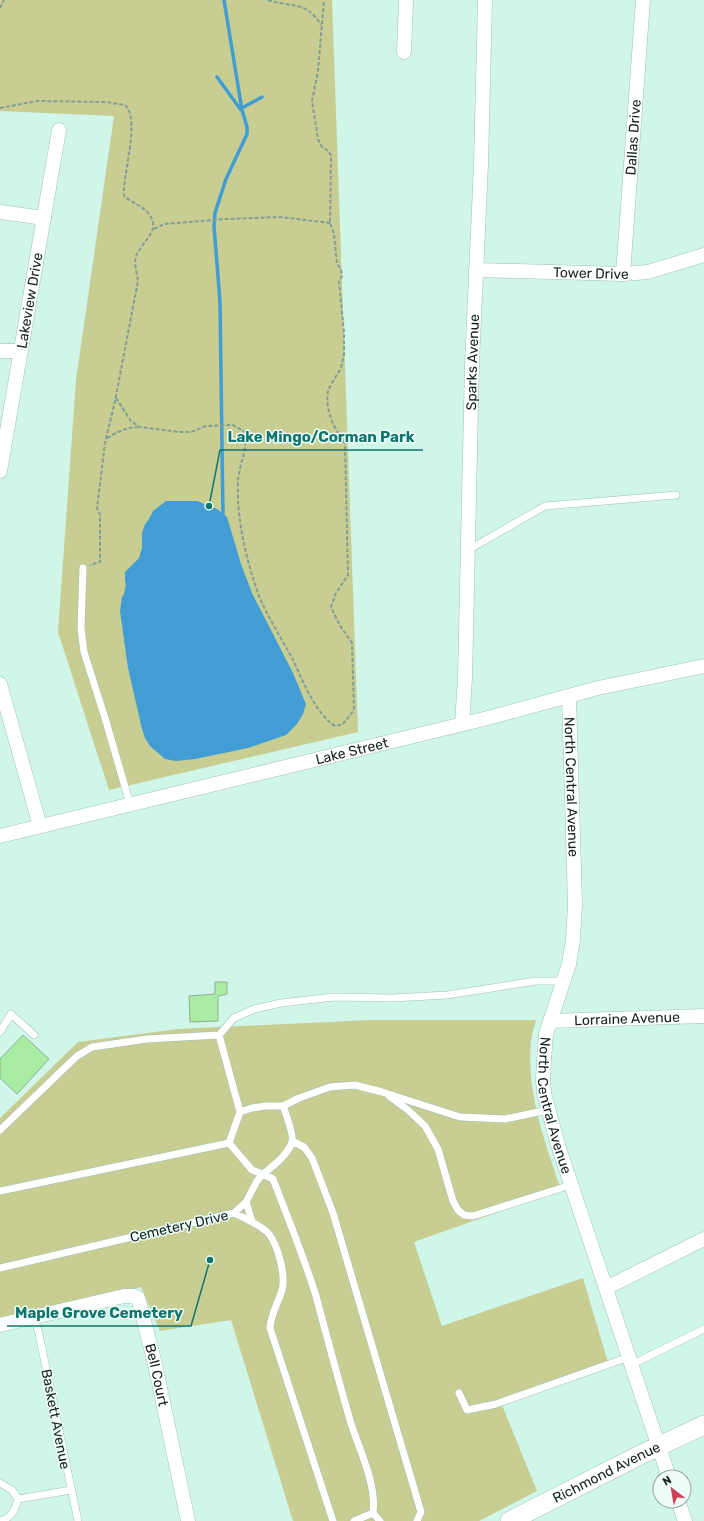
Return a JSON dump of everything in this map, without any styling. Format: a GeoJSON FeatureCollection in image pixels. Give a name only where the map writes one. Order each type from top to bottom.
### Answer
{"type":"FeatureCollection","features":[{"type":"Feature","properties":{"kind":"main road","name":"Richmond Avenue"},"geometry":{"type":"LineString","coordinates":[[510,1521],[658,1446],[704,1425]]}},
{"type":"Feature","properties":{"kind":"street"},"geometry":{"type":"LineString","coordinates":[[404,52],[406,0]]}},
{"type":"Feature","properties":{"kind":"street","name":"Sparks Avenue"},"geometry":{"type":"LineString","coordinates":[[462,724],[466,655],[485,0]]}},
{"type":"Feature","properties":{"kind":"street","name":"Dallas Drive"},"geometry":{"type":"LineString","coordinates":[[623,274],[643,0]]}},
{"type":"Feature","properties":{"kind":"street","name":"Lakeview Drive"},"geometry":{"type":"LineString","coordinates":[[0,471],[59,130]]}},
{"type":"Feature","properties":{"kind":"street"},"geometry":{"type":"LineString","coordinates":[[0,212],[44,218]]}},
{"type":"Feature","properties":{"kind":"street","name":"Tower Drive"},"geometry":{"type":"LineString","coordinates":[[476,270],[623,274],[648,272],[704,255]]}},
{"type":"Feature","properties":{"kind":"street"},"geometry":{"type":"LineString","coordinates":[[0,351],[21,351]]}},
{"type":"Feature","properties":{"kind":"street","name":"Lake Street"},"geometry":{"type":"LineString","coordinates":[[0,836],[462,724],[569,697],[598,688],[704,666]]}},
{"type":"Feature","properties":{"kind":"street"},"geometry":{"type":"LineString","coordinates":[[0,684],[3,711],[40,826]]}},
{"type":"Feature","properties":{"kind":"street","name":"North Central Avenue"},"geometry":{"type":"LineString","coordinates":[[569,697],[575,904],[569,964],[546,1034],[543,1080],[548,1110],[571,1185],[666,1469]]}},
{"type":"Feature","properties":{"kind":"street","name":"Lorraine Avenue"},"geometry":{"type":"LineString","coordinates":[[550,1021],[704,1016]]}},
{"type":"Feature","properties":{"kind":"street"},"geometry":{"type":"LineString","coordinates":[[606,1288],[704,1239]]}},
{"type":"Feature","properties":{"kind":"street","name":"Bell Court"},"geometry":{"type":"LineString","coordinates":[[0,1325],[124,1296],[134,1296],[138,1298],[155,1364],[188,1521]]}},
{"type":"Feature","properties":{"kind":"street"},"geometry":{"type":"LineString","coordinates":[[681,1509],[685,1521]]}},
{"type":"Feature","properties":{"kind":"lane"},"geometry":{"type":"LineString","coordinates":[[468,550],[545,506],[676,495]]}},
{"type":"Feature","properties":{"kind":"lane"},"geometry":{"type":"LineString","coordinates":[[83,568],[81,628],[84,652],[130,804]]}},
{"type":"Feature","properties":{"kind":"lane"},"geometry":{"type":"LineString","coordinates":[[0,1130],[77,1056],[92,1047],[147,1039],[219,1035],[234,1018],[254,1010],[281,1003],[334,998],[393,998],[447,995],[536,981],[563,981]]}},
{"type":"Feature","properties":{"kind":"lane"},"geometry":{"type":"LineString","coordinates":[[0,1032],[11,1014],[34,1035]]}},
{"type":"Feature","properties":{"kind":"lane"},"geometry":{"type":"LineString","coordinates":[[219,1035],[240,1112],[229,1143]]}},
{"type":"Feature","properties":{"kind":"lane"},"geometry":{"type":"LineString","coordinates":[[240,1112],[266,1106],[283,1106],[299,1098],[330,1087],[355,1086],[382,1092],[460,1117],[504,1120],[548,1110]]}},
{"type":"Feature","properties":{"kind":"lane"},"geometry":{"type":"LineString","coordinates":[[382,1092],[408,1110],[425,1126],[438,1149],[453,1202],[458,1210],[464,1215],[473,1216],[571,1185]]}},
{"type":"Feature","properties":{"kind":"lane"},"geometry":{"type":"LineString","coordinates":[[234,1213],[246,1202],[257,1181],[263,1174],[274,1166],[286,1152],[292,1141],[283,1106]]}},
{"type":"Feature","properties":{"kind":"lane"},"geometry":{"type":"LineString","coordinates":[[292,1141],[304,1147],[312,1158],[333,1213],[421,1512],[417,1521]]}},
{"type":"Feature","properties":{"kind":"lane"},"geometry":{"type":"LineString","coordinates":[[229,1143],[252,1170],[273,1180],[291,1224],[313,1288],[350,1421],[370,1484],[374,1505],[373,1513],[380,1521]]}},
{"type":"Feature","properties":{"kind":"lane"},"geometry":{"type":"LineString","coordinates":[[0,1191],[229,1143]]}},
{"type":"Feature","properties":{"kind":"lane"},"geometry":{"type":"LineString","coordinates":[[246,1202],[252,1221]]}},
{"type":"Feature","properties":{"kind":"lane","name":"Cemetery Drive"},"geometry":{"type":"LineString","coordinates":[[0,1268],[234,1213],[252,1221],[269,1234],[278,1253],[284,1273],[282,1289],[271,1317],[270,1328],[333,1521]]}},
{"type":"Feature","properties":{"kind":"lane","name":"Baskett Avenue"},"geometry":{"type":"LineString","coordinates":[[34,1317],[39,1334],[70,1490],[78,1521]]}},
{"type":"Feature","properties":{"kind":"lane"},"geometry":{"type":"LineString","coordinates":[[459,1393],[467,1410],[496,1404],[630,1361],[704,1329]]}},
{"type":"Feature","properties":{"kind":"lane"},"geometry":{"type":"LineString","coordinates":[[0,1483],[12,1490],[18,1499],[15,1510],[8,1519],[0,1521]]}},
{"type":"Feature","properties":{"kind":"lane"},"geometry":{"type":"LineString","coordinates":[[18,1499],[70,1490]]}},
{"type":"Feature","properties":{"kind":"lane"},"geometry":{"type":"LineString","coordinates":[[354,1521],[373,1513]]}},
{"type":"Feature","properties":{"kind":"path"},"geometry":{"type":"LineString","coordinates":[[0,8],[4,0]]}},
{"type":"Feature","properties":{"kind":"path"},"geometry":{"type":"LineString","coordinates":[[268,0],[306,8],[316,17],[321,26]]}},
{"type":"Feature","properties":{"kind":"path"},"geometry":{"type":"LineString","coordinates":[[106,439],[122,429],[140,426],[179,432],[191,432],[206,426],[232,425],[245,432],[247,440],[238,474],[238,506],[243,542],[259,596],[290,655],[303,685],[329,722],[335,726],[344,724],[354,710],[352,643],[339,624],[331,607],[336,593],[348,575],[345,444],[328,412],[327,401],[328,390],[341,368],[344,355],[344,333],[339,281],[342,276],[341,269],[337,264],[334,234],[330,223],[331,155],[322,147],[318,139],[312,101],[318,72],[324,0]]}},
{"type":"Feature","properties":{"kind":"path"},"geometry":{"type":"LineString","coordinates":[[0,108],[37,101],[106,102],[125,106],[130,111],[131,124],[130,148],[124,196],[150,215],[154,224],[154,229]]}},
{"type":"Feature","properties":{"kind":"path"},"geometry":{"type":"LineString","coordinates":[[83,568],[100,562],[100,514],[98,508],[106,439],[116,398],[138,281],[135,265],[137,255],[154,229],[164,224],[211,220],[219,221],[280,218],[330,223]]}},
{"type":"Feature","properties":{"kind":"path"},"geometry":{"type":"LineString","coordinates":[[116,398],[131,420],[140,426]]}},
{"type":"Feature","properties":{"kind":"green space"},"geometry":{"type":"Polygon","coordinates":[[[0,0],[332,0],[358,732],[109,790],[58,632],[76,380],[114,116],[0,111],[0,0]]]}},
{"type":"Feature","properties":{"kind":"green space"},"geometry":{"type":"Polygon","coordinates":[[[371,1020],[536,1020],[531,1041],[531,1079],[538,1117],[561,1190],[414,1242],[442,1326],[583,1278],[609,1366],[502,1405],[537,1491],[479,1521],[293,1521],[231,1320],[160,1331],[141,1287],[0,1318],[0,1118],[78,1042],[178,1029],[371,1020]]]}},
{"type":"Feature","properties":{"kind":"water"},"geometry":{"type":"Polygon","coordinates":[[[166,501],[197,501],[217,509],[227,517],[241,564],[252,593],[293,673],[306,704],[303,714],[297,724],[286,735],[248,748],[195,759],[176,761],[165,759],[150,746],[145,738],[128,668],[120,611],[126,584],[125,572],[139,558],[142,548],[142,533],[145,524],[153,511],[166,501]]]}},
{"type":"Feature","properties":{"kind":"building"},"geometry":{"type":"Polygon","coordinates":[[[215,982],[227,982],[227,994],[218,996],[218,1021],[190,1022],[189,996],[215,994],[215,982]]]}},
{"type":"Feature","properties":{"kind":"building"},"geometry":{"type":"Polygon","coordinates":[[[23,1035],[49,1059],[17,1094],[0,1078],[0,1059],[23,1035]]]}},
{"type":"Feature","properties":{"kind":"waterway"},"geometry":{"type":"LineString","coordinates":[[223,515],[220,302],[214,226],[215,213],[226,179],[247,134],[224,0]]}},
{"type":"Feature","properties":{"kind":"waterway"},"geometry":{"type":"LineString","coordinates":[[217,77],[241,110]]}},
{"type":"Feature","properties":{"kind":"waterway"},"geometry":{"type":"LineString","coordinates":[[242,108],[262,97]]}},
{"type":"Feature","properties":{"kind":"place","name":"Lake Mingo/Corman Park"},"geometry":{"type":"Point","coordinates":[209,506]}},
{"type":"Feature","properties":{"kind":"place","name":"Maple Grove Cemetery"},"geometry":{"type":"Point","coordinates":[210,1260]}}]}
